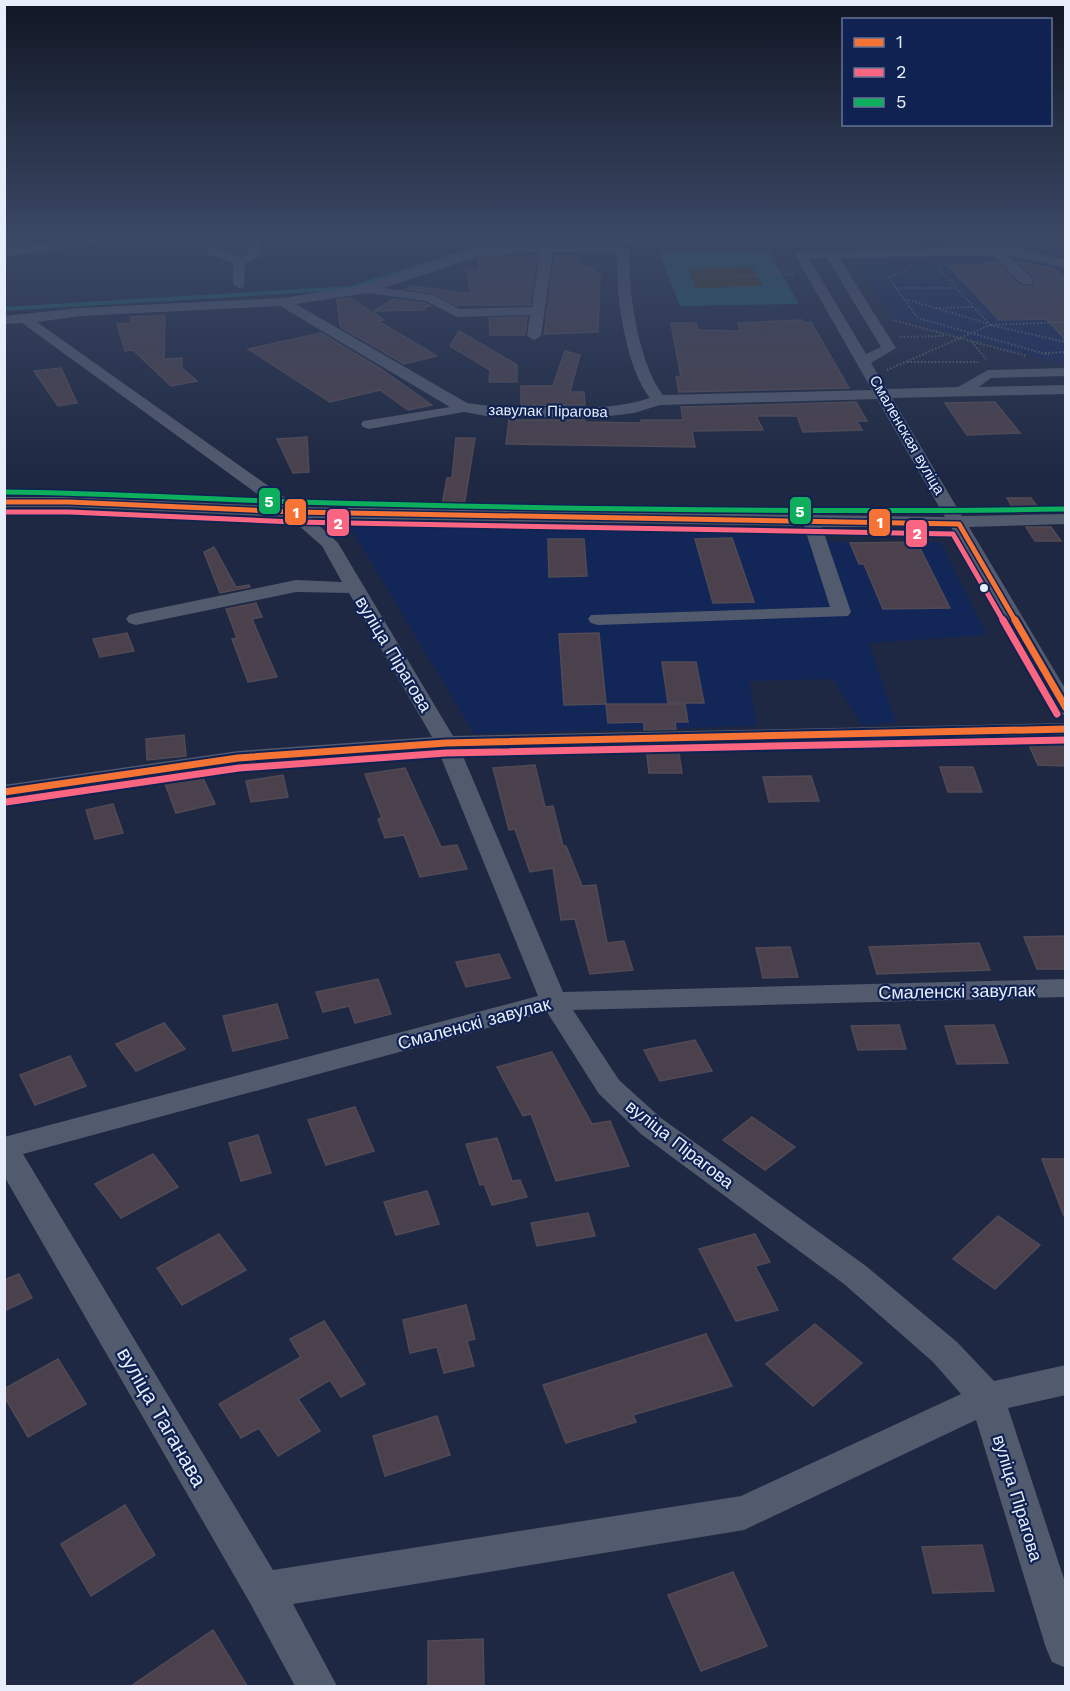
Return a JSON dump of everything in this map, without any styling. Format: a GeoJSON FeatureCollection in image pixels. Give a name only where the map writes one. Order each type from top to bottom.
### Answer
{"type":"FeatureCollection","features":[{"type":"Feature","properties":{"kind":"street"},"geometry":{"type":"LineString","coordinates":[[4,320],[35,317]]}},
{"type":"Feature","properties":{"kind":"street","name":"завулак Пірагова"},"geometry":{"type":"LineString","coordinates":[[309,317],[463,406],[506,412],[594,413],[634,408],[659,400],[1065,389]]}},
{"type":"Feature","properties":{"kind":"street"},"geometry":{"type":"LineString","coordinates":[[534,336],[536,317]]}},
{"type":"Feature","properties":{"kind":"street"},"geometry":{"type":"LineString","coordinates":[[627,317],[647,385],[659,400]]}},
{"type":"Feature","properties":{"kind":"street","name":"Смаленская вуліца"},"geometry":{"type":"LineString","coordinates":[[838,317],[866,359],[883,395],[1065,710]]}},
{"type":"Feature","properties":{"kind":"street"},"geometry":{"type":"LineString","coordinates":[[866,359],[889,348],[870,317]]}},
{"type":"Feature","properties":{"kind":"street","name":"вуліца Пірагова"},"geometry":{"type":"LineString","coordinates":[[25,318],[294,512],[329,543],[446,743],[554,1001],[609,1087],[651,1126],[855,1275],[945,1352],[987,1398],[1065,1648]]}},
{"type":"Feature","properties":{"kind":"street"},"geometry":{"type":"LineString","coordinates":[[961,392],[988,374],[1065,372]]}},
{"type":"Feature","properties":{"kind":"street"},"geometry":{"type":"LineString","coordinates":[[369,424],[453,411],[463,406]]}},
{"type":"Feature","properties":{"kind":"street"},"geometry":{"type":"LineString","coordinates":[[215,508],[238,497],[246,490],[249,481]]}},
{"type":"Feature","properties":{"kind":"street"},"geometry":{"type":"LineString","coordinates":[[4,502],[69,501],[294,512],[958,524],[1065,519]]}},
{"type":"Feature","properties":{"kind":"street"},"geometry":{"type":"LineString","coordinates":[[598,619],[841,612],[811,521]]}},
{"type":"Feature","properties":{"kind":"street"},"geometry":{"type":"LineString","coordinates":[[136,619],[296,586],[355,588]]}},
{"type":"Feature","properties":{"kind":"street"},"geometry":{"type":"LineString","coordinates":[[4,792],[238,758],[446,743],[1065,729]]}},
{"type":"Feature","properties":{"kind":"street","name":"Смаленскі завулак"},"geometry":{"type":"LineString","coordinates":[[4,1149],[554,1001],[1065,988]]}},
{"type":"Feature","properties":{"kind":"street","name":"вуліца Таганава"},"geometry":{"type":"LineString","coordinates":[[4,1149],[264,1590],[317,1686]]}},
{"type":"Feature","properties":{"kind":"street"},"geometry":{"type":"LineString","coordinates":[[264,1590],[744,1513],[987,1398],[1065,1380]]}},
{"type":"Feature","properties":{"kind":"path"},"geometry":{"type":"LineString","coordinates":[[917,317],[1057,357]]}},
{"type":"Feature","properties":{"kind":"path"},"geometry":{"type":"LineString","coordinates":[[962,317],[1065,342]]}},
{"type":"Feature","properties":{"kind":"path"},"geometry":{"type":"LineString","coordinates":[[982,317],[990,325]]}},
{"type":"Feature","properties":{"kind":"path"},"geometry":{"type":"LineString","coordinates":[[891,328],[886,318],[1029,357]]}},
{"type":"Feature","properties":{"kind":"path"},"geometry":{"type":"LineString","coordinates":[[866,359],[879,374],[990,325],[1063,322]]}},
{"type":"Feature","properties":{"kind":"path"},"geometry":{"type":"LineString","coordinates":[[900,345],[895,337],[951,336]]}},
{"type":"Feature","properties":{"kind":"path"},"geometry":{"type":"LineString","coordinates":[[1041,353],[1065,352]]}},
{"type":"Feature","properties":{"kind":"path"},"geometry":{"type":"LineString","coordinates":[[900,355],[905,362],[916,364],[988,362]]}},
{"type":"Feature","properties":{"kind":"shaded area"},"geometry":{"type":"Polygon","coordinates":[[[892,317],[1065,317],[1065,365],[892,317]]]}},
{"type":"Feature","properties":{"kind":"shaded area"},"geometry":{"type":"Polygon","coordinates":[[[347,522],[802,530],[809,542],[940,542],[987,635],[869,643],[896,722],[862,726],[833,679],[749,681],[757,726],[474,734],[347,522]]]}},
{"type":"Feature","properties":{"kind":"building"},"geometry":{"type":"Polygon","coordinates":[[[131,317],[165,317],[164,359],[182,358],[182,368],[197,381],[171,386],[133,350],[125,351],[117,324],[130,323],[131,317]]]}},
{"type":"Feature","properties":{"kind":"building"},"geometry":{"type":"Polygon","coordinates":[[[339,317],[379,317],[384,320],[378,321],[437,356],[404,364],[340,325],[339,317]]]}},
{"type":"Feature","properties":{"kind":"building"},"geometry":{"type":"Polygon","coordinates":[[[527,317],[525,335],[490,335],[489,318],[527,317]]]}},
{"type":"Feature","properties":{"kind":"building"},"geometry":{"type":"Polygon","coordinates":[[[546,317],[599,317],[598,332],[544,334],[546,317]]]}},
{"type":"Feature","properties":{"kind":"building"},"geometry":{"type":"Polygon","coordinates":[[[996,317],[1065,317],[1065,339],[1046,319],[999,320],[996,317]]]}},
{"type":"Feature","properties":{"kind":"building"},"geometry":{"type":"Polygon","coordinates":[[[802,320],[804,323],[811,322],[849,388],[679,392],[676,377],[681,377],[671,323],[696,323],[698,330],[741,331],[738,323],[802,320]]]}},
{"type":"Feature","properties":{"kind":"building"},"geometry":{"type":"Polygon","coordinates":[[[459,331],[517,365],[517,382],[489,382],[490,370],[450,346],[459,331]]]}},
{"type":"Feature","properties":{"kind":"building"},"geometry":{"type":"Polygon","coordinates":[[[321,333],[381,369],[432,405],[408,410],[380,390],[330,402],[248,349],[321,333]]]}},
{"type":"Feature","properties":{"kind":"building"},"geometry":{"type":"Polygon","coordinates":[[[565,351],[580,355],[570,392],[584,392],[585,405],[521,405],[521,386],[553,386],[565,351]]]}},
{"type":"Feature","properties":{"kind":"building"},"geometry":{"type":"Polygon","coordinates":[[[61,368],[77,403],[58,406],[34,371],[61,368]]]}},
{"type":"Feature","properties":{"kind":"building"},"geometry":{"type":"Polygon","coordinates":[[[856,402],[867,421],[857,421],[862,430],[803,432],[797,416],[756,416],[763,430],[692,431],[695,447],[506,444],[509,420],[641,423],[641,420],[683,420],[681,407],[856,402]]]}},
{"type":"Feature","properties":{"kind":"building"},"geometry":{"type":"Polygon","coordinates":[[[995,402],[1020,433],[967,435],[945,403],[995,402]]]}},
{"type":"Feature","properties":{"kind":"building"},"geometry":{"type":"Polygon","coordinates":[[[307,437],[309,472],[293,473],[277,439],[307,437]]]}},
{"type":"Feature","properties":{"kind":"building"},"geometry":{"type":"Polygon","coordinates":[[[456,438],[475,438],[464,506],[442,505],[447,478],[452,478],[456,438]]]}},
{"type":"Feature","properties":{"kind":"building"},"geometry":{"type":"Polygon","coordinates":[[[1007,498],[1031,498],[1041,512],[1016,513],[1007,498]]]}},
{"type":"Feature","properties":{"kind":"building"},"geometry":{"type":"Polygon","coordinates":[[[1026,527],[1051,527],[1061,541],[1035,541],[1026,527]]]}},
{"type":"Feature","properties":{"kind":"building"},"geometry":{"type":"Polygon","coordinates":[[[732,538],[754,602],[713,603],[695,539],[732,538]]]}},
{"type":"Feature","properties":{"kind":"building"},"geometry":{"type":"Polygon","coordinates":[[[548,539],[584,539],[587,576],[549,577],[548,539]]]}},
{"type":"Feature","properties":{"kind":"building"},"geometry":{"type":"Polygon","coordinates":[[[917,542],[950,608],[883,609],[864,564],[859,564],[850,543],[917,542]]]}},
{"type":"Feature","properties":{"kind":"building"},"geometry":{"type":"Polygon","coordinates":[[[214,547],[236,587],[249,585],[250,587],[220,593],[204,552],[214,547]]]}},
{"type":"Feature","properties":{"kind":"building"},"geometry":{"type":"Polygon","coordinates":[[[256,603],[262,617],[252,619],[277,677],[248,682],[232,639],[237,638],[226,609],[256,603]]]}},
{"type":"Feature","properties":{"kind":"building"},"geometry":{"type":"Polygon","coordinates":[[[127,633],[134,651],[100,657],[93,639],[127,633]]]}},
{"type":"Feature","properties":{"kind":"building"},"geometry":{"type":"Polygon","coordinates":[[[599,633],[606,704],[564,705],[559,634],[599,633]]]}},
{"type":"Feature","properties":{"kind":"building"},"geometry":{"type":"Polygon","coordinates":[[[662,662],[696,662],[704,703],[668,703],[662,662]]]}},
{"type":"Feature","properties":{"kind":"building"},"geometry":{"type":"Polygon","coordinates":[[[606,704],[685,704],[688,722],[675,722],[676,729],[644,730],[644,722],[608,723],[606,704]]]}},
{"type":"Feature","properties":{"kind":"building"},"geometry":{"type":"Polygon","coordinates":[[[184,735],[186,756],[147,760],[146,739],[184,735]]]}},
{"type":"Feature","properties":{"kind":"building"},"geometry":{"type":"Polygon","coordinates":[[[1029,745],[1065,745],[1065,766],[1038,765],[1029,745]]]}},
{"type":"Feature","properties":{"kind":"building"},"geometry":{"type":"Polygon","coordinates":[[[646,747],[678,747],[682,773],[649,773],[646,747]]]}},
{"type":"Feature","properties":{"kind":"building"},"geometry":{"type":"Polygon","coordinates":[[[535,765],[545,807],[553,806],[563,846],[566,846],[582,886],[596,885],[607,943],[624,941],[633,970],[590,974],[575,919],[561,920],[553,868],[530,872],[515,829],[509,830],[493,768],[535,765]]]}},
{"type":"Feature","properties":{"kind":"building"},"geometry":{"type":"Polygon","coordinates":[[[940,767],[973,767],[982,792],[948,792],[940,767]]]}},
{"type":"Feature","properties":{"kind":"building"},"geometry":{"type":"Polygon","coordinates":[[[405,768],[441,847],[457,845],[467,869],[420,877],[404,835],[385,838],[378,819],[382,818],[365,774],[405,768]]]}},
{"type":"Feature","properties":{"kind":"building"},"geometry":{"type":"Polygon","coordinates":[[[188,774],[189,779],[202,776],[215,804],[176,813],[163,778],[188,774]]]}},
{"type":"Feature","properties":{"kind":"building"},"geometry":{"type":"Polygon","coordinates":[[[283,775],[288,797],[251,802],[246,781],[283,775]]]}},
{"type":"Feature","properties":{"kind":"building"},"geometry":{"type":"Polygon","coordinates":[[[811,776],[819,801],[769,802],[763,777],[811,776]]]}},
{"type":"Feature","properties":{"kind":"building"},"geometry":{"type":"Polygon","coordinates":[[[113,804],[123,833],[95,839],[86,810],[113,804]]]}},
{"type":"Feature","properties":{"kind":"building"},"geometry":{"type":"Polygon","coordinates":[[[1065,936],[1065,969],[1037,969],[1024,937],[1065,936]]]}},
{"type":"Feature","properties":{"kind":"building"},"geometry":{"type":"Polygon","coordinates":[[[979,943],[990,970],[877,974],[869,947],[979,943]]]}},
{"type":"Feature","properties":{"kind":"building"},"geometry":{"type":"Polygon","coordinates":[[[790,947],[798,977],[763,978],[756,948],[790,947]]]}},
{"type":"Feature","properties":{"kind":"building"},"geometry":{"type":"Polygon","coordinates":[[[499,954],[510,978],[466,987],[456,962],[499,954]]]}},
{"type":"Feature","properties":{"kind":"building"},"geometry":{"type":"Polygon","coordinates":[[[378,979],[391,1014],[355,1023],[349,1006],[323,1012],[316,992],[378,979]]]}},
{"type":"Feature","properties":{"kind":"building"},"geometry":{"type":"Polygon","coordinates":[[[277,1004],[288,1038],[233,1051],[223,1016],[277,1004]]]}},
{"type":"Feature","properties":{"kind":"building"},"geometry":{"type":"Polygon","coordinates":[[[164,1023],[185,1049],[136,1071],[116,1044],[164,1023]]]}},
{"type":"Feature","properties":{"kind":"building"},"geometry":{"type":"Polygon","coordinates":[[[899,1025],[906,1049],[858,1050],[851,1026],[899,1025]]]}},
{"type":"Feature","properties":{"kind":"building"},"geometry":{"type":"Polygon","coordinates":[[[994,1025],[1008,1063],[957,1064],[945,1026],[994,1025]]]}},
{"type":"Feature","properties":{"kind":"building"},"geometry":{"type":"Polygon","coordinates":[[[695,1040],[712,1071],[660,1081],[644,1050],[695,1040]]]}},
{"type":"Feature","properties":{"kind":"building"},"geometry":{"type":"Polygon","coordinates":[[[552,1052],[592,1124],[610,1121],[629,1166],[556,1181],[531,1114],[523,1116],[497,1067],[552,1052]]]}},
{"type":"Feature","properties":{"kind":"building"},"geometry":{"type":"Polygon","coordinates":[[[70,1056],[86,1086],[35,1105],[20,1075],[70,1056]]]}},
{"type":"Feature","properties":{"kind":"building"},"geometry":{"type":"Polygon","coordinates":[[[355,1107],[374,1151],[326,1165],[308,1120],[355,1107]]]}},
{"type":"Feature","properties":{"kind":"building"},"geometry":{"type":"Polygon","coordinates":[[[752,1117],[795,1147],[765,1170],[723,1140],[752,1117]]]}},
{"type":"Feature","properties":{"kind":"building"},"geometry":{"type":"Polygon","coordinates":[[[258,1135],[271,1173],[241,1181],[229,1143],[258,1135]]]}},
{"type":"Feature","properties":{"kind":"building"},"geometry":{"type":"Polygon","coordinates":[[[497,1138],[512,1181],[520,1180],[527,1197],[492,1205],[484,1184],[480,1185],[466,1144],[497,1138]]]}},
{"type":"Feature","properties":{"kind":"building"},"geometry":{"type":"Polygon","coordinates":[[[153,1154],[178,1187],[121,1218],[95,1184],[153,1154]]]}},
{"type":"Feature","properties":{"kind":"building"},"geometry":{"type":"Polygon","coordinates":[[[1042,1159],[1065,1159],[1065,1216],[1064,1216],[1042,1159]]]}},
{"type":"Feature","properties":{"kind":"building"},"geometry":{"type":"Polygon","coordinates":[[[427,1191],[439,1224],[396,1235],[384,1202],[427,1191]]]}},
{"type":"Feature","properties":{"kind":"building"},"geometry":{"type":"Polygon","coordinates":[[[588,1213],[595,1236],[537,1246],[531,1223],[588,1213]]]}},
{"type":"Feature","properties":{"kind":"building"},"geometry":{"type":"Polygon","coordinates":[[[998,1216],[1040,1245],[995,1289],[953,1259],[998,1216]]]}},
{"type":"Feature","properties":{"kind":"building"},"geometry":{"type":"Polygon","coordinates":[[[219,1234],[246,1270],[182,1305],[157,1268],[219,1234]]]}},
{"type":"Feature","properties":{"kind":"building"},"geometry":{"type":"Polygon","coordinates":[[[755,1234],[770,1262],[755,1266],[778,1310],[736,1321],[699,1249],[755,1234]]]}},
{"type":"Feature","properties":{"kind":"building"},"geometry":{"type":"Polygon","coordinates":[[[19,1274],[32,1298],[4,1311],[4,1280],[19,1274]]]}},
{"type":"Feature","properties":{"kind":"building"},"geometry":{"type":"Polygon","coordinates":[[[466,1305],[475,1339],[467,1341],[474,1366],[444,1373],[437,1347],[410,1353],[403,1320],[466,1305]]]}},
{"type":"Feature","properties":{"kind":"building"},"geometry":{"type":"Polygon","coordinates":[[[324,1321],[365,1384],[341,1397],[330,1380],[298,1399],[320,1431],[278,1456],[259,1428],[241,1438],[219,1404],[301,1357],[290,1339],[324,1321]]]}},
{"type":"Feature","properties":{"kind":"building"},"geometry":{"type":"Polygon","coordinates":[[[815,1324],[862,1363],[813,1406],[766,1364],[815,1324]]]}},
{"type":"Feature","properties":{"kind":"building"},"geometry":{"type":"Polygon","coordinates":[[[706,1334],[732,1386],[633,1415],[636,1422],[566,1443],[543,1385],[706,1334]]]}},
{"type":"Feature","properties":{"kind":"building"},"geometry":{"type":"Polygon","coordinates":[[[58,1359],[86,1404],[28,1437],[4,1396],[4,1389],[58,1359]]]}},
{"type":"Feature","properties":{"kind":"building"},"geometry":{"type":"Polygon","coordinates":[[[437,1416],[450,1455],[385,1476],[373,1436],[437,1416]]]}},
{"type":"Feature","properties":{"kind":"building"},"geometry":{"type":"Polygon","coordinates":[[[125,1505],[155,1555],[91,1596],[61,1544],[125,1505]]]}},
{"type":"Feature","properties":{"kind":"building"},"geometry":{"type":"Polygon","coordinates":[[[982,1545],[994,1591],[933,1593],[922,1547],[982,1545]]]}},
{"type":"Feature","properties":{"kind":"building"},"geometry":{"type":"Polygon","coordinates":[[[733,1572],[767,1646],[701,1671],[668,1595],[733,1572]]]}},
{"type":"Feature","properties":{"kind":"building"},"geometry":{"type":"Polygon","coordinates":[[[213,1630],[247,1686],[131,1686],[213,1630]]]}},
{"type":"Feature","properties":{"kind":"building"},"geometry":{"type":"Polygon","coordinates":[[[483,1639],[484,1686],[428,1686],[428,1641],[483,1639]]]}},
{"type":"Feature","properties":{"kind":"transit line","name":"5"},"geometry":{"type":"LineString","coordinates":[[4,492],[298,502],[682,510],[1066,509]]}},
{"type":"Feature","properties":{"kind":"transit line","name":"1"},"geometry":{"type":"LineString","coordinates":[[4,502],[69,502],[294,512],[959,524],[1066,708]]}},
{"type":"Feature","properties":{"kind":"transit line","name":"2"},"geometry":{"type":"LineString","coordinates":[[4,512],[69,512],[294,522],[953,534],[1057,714]]}},
{"type":"Feature","properties":{"kind":"transit line","name":"1"},"geometry":{"type":"LineString","coordinates":[[4,792],[238,758],[446,743],[1066,729]]}},
{"type":"Feature","properties":{"kind":"transit line","name":"2"},"geometry":{"type":"LineString","coordinates":[[6,802],[239,768],[446,753],[1066,740]]}}]}
